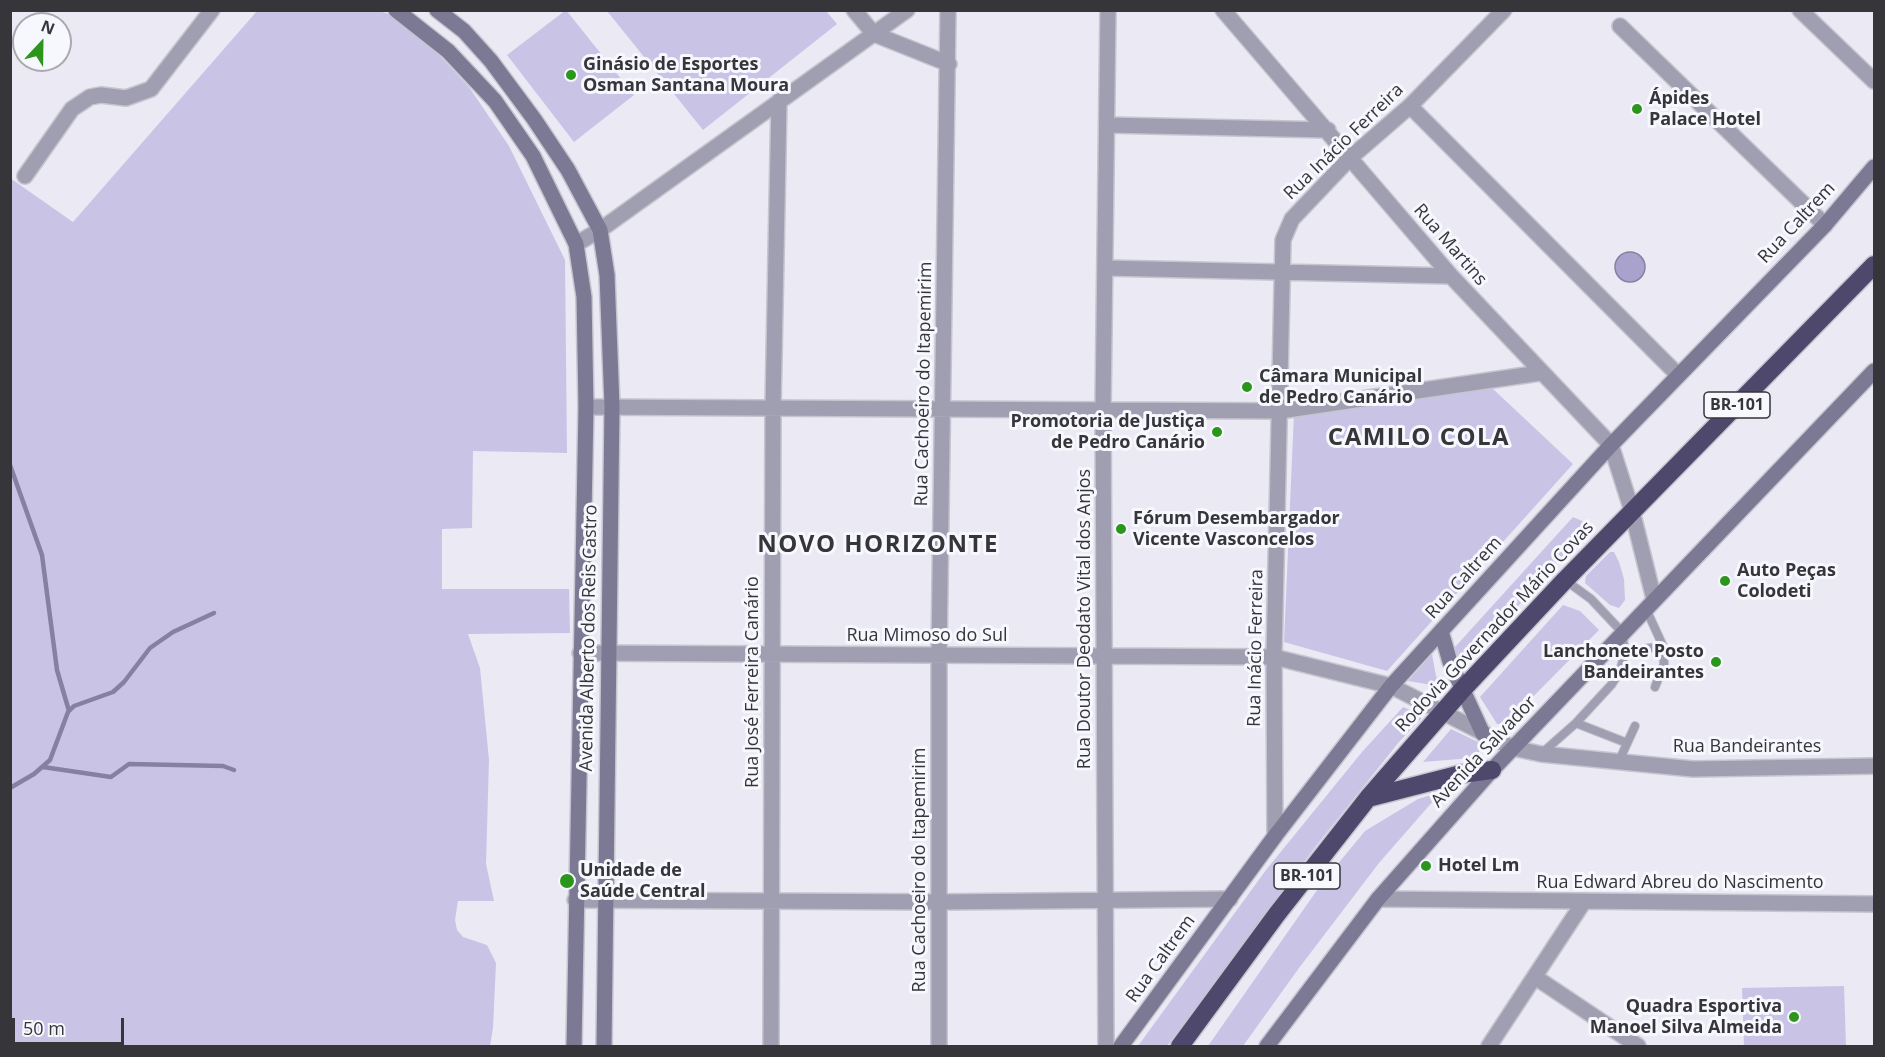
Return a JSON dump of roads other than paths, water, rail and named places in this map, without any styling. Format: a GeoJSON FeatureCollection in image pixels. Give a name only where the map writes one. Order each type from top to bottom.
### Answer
{"type":"FeatureCollection","features":[{"type":"Feature","properties":{"kind":"highway","name":"Rodovia Governador Mário Covas"},"geometry":{"type":"LineString","coordinates":[[1180,1047],[1277,914],[1368,798],[1463,689],[1632,511],[1875,265]]}},
{"type":"Feature","properties":{"kind":"highway"},"geometry":{"type":"LineString","coordinates":[[1368,798],[1461,774],[1492,770]]}},
{"type":"Feature","properties":{"kind":"main road","name":"Avenida Alberto dos Reis Castro"},"geometry":{"type":"LineString","coordinates":[[396,10],[448,51],[495,102],[533,156],[576,244],[584,297],[586,407],[574,1047]]}},
{"type":"Feature","properties":{"kind":"main road","name":"Avenida Alberto dos Reis Castro"},"geometry":{"type":"LineString","coordinates":[[437,10],[464,31],[484,53],[534,118],[568,170],[600,230],[607,275],[612,406],[603,1047]]}},
{"type":"Feature","properties":{"kind":"main road","name":"Rua Caltrem"},"geometry":{"type":"LineString","coordinates":[[1121,1047],[1275,836],[1391,686],[1611,446],[1825,225],[1875,167]]}},
{"type":"Feature","properties":{"kind":"main road","name":"Avenida Salvador"},"geometry":{"type":"LineString","coordinates":[[1267,1047],[1378,899],[1492,770],[1649,603],[1875,371]]}},
{"type":"Feature","properties":{"kind":"main road"},"geometry":{"type":"LineString","coordinates":[[1441,631],[1450,662],[1483,734]]}},
{"type":"Feature","properties":{"kind":"street"},"geometry":{"type":"LineString","coordinates":[[26,176],[72,109],[90,97],[101,95],[126,98],[151,89],[212,10]]}},
{"type":"Feature","properties":{"kind":"street"},"geometry":{"type":"LineString","coordinates":[[854,10],[874,34],[949,64]]}},
{"type":"Feature","properties":{"kind":"street"},"geometry":{"type":"LineString","coordinates":[[576,244],[600,230],[907,10]]}},
{"type":"Feature","properties":{"kind":"street","name":"Rua Cachoeiro do Itapemirim"},"geometry":{"type":"LineString","coordinates":[[939,1047],[939,655],[948,10]]}},
{"type":"Feature","properties":{"kind":"street","name":"Rua Doutor Deodato Vital dos Anjos"},"geometry":{"type":"LineString","coordinates":[[1106,1047],[1104,409],[1108,10]]}},
{"type":"Feature","properties":{"kind":"street","name":"Rua Martins"},"geometry":{"type":"LineString","coordinates":[[1223,10],[1451,276],[1611,446],[1632,511],[1649,603]]}},
{"type":"Feature","properties":{"kind":"street","name":"Rua Inácio Ferreira"},"geometry":{"type":"LineString","coordinates":[[1275,836],[1274,657],[1283,240],[1292,219],[1350,158],[1410,106],[1504,10]]}},
{"type":"Feature","properties":{"kind":"street"},"geometry":{"type":"LineString","coordinates":[[1800,10],[1875,81]]}},
{"type":"Feature","properties":{"kind":"street"},"geometry":{"type":"LineString","coordinates":[[1620,26],[1825,225]]}},
{"type":"Feature","properties":{"kind":"street","name":"Rua José Ferreira Canário"},"geometry":{"type":"LineString","coordinates":[[771,1047],[773,408],[779,101]]}},
{"type":"Feature","properties":{"kind":"street"},"geometry":{"type":"LineString","coordinates":[[1410,106],[1678,375]]}},
{"type":"Feature","properties":{"kind":"street"},"geometry":{"type":"LineString","coordinates":[[1107,125],[1328,130]]}},
{"type":"Feature","properties":{"kind":"street"},"geometry":{"type":"LineString","coordinates":[[1106,268],[1451,276]]}},
{"type":"Feature","properties":{"kind":"street"},"geometry":{"type":"LineString","coordinates":[[586,407],[1280,411],[1540,373]]}},
{"type":"Feature","properties":{"kind":"street","name":"Rua Mimoso do Sul"},"geometry":{"type":"LineString","coordinates":[[580,653],[774,656],[1274,657],[1391,686]]}},
{"type":"Feature","properties":{"kind":"street","name":"Rua Bandeirantes"},"geometry":{"type":"LineString","coordinates":[[1391,686],[1513,748],[1541,754],[1693,769],[1875,766]]}},
{"type":"Feature","properties":{"kind":"street"},"geometry":{"type":"LineString","coordinates":[[575,900],[1104,902],[1230,899]]}},
{"type":"Feature","properties":{"kind":"street","name":"Rua Edward Abreu do Nascimento"},"geometry":{"type":"LineString","coordinates":[[1378,899],[1583,903],[1875,904]]}},
{"type":"Feature","properties":{"kind":"street"},"geometry":{"type":"LineString","coordinates":[[1488,1047],[1583,903]]}},
{"type":"Feature","properties":{"kind":"street"},"geometry":{"type":"LineString","coordinates":[[1535,977],[1638,1047]]}},
{"type":"Feature","properties":{"kind":"lane"},"geometry":{"type":"LineString","coordinates":[[1541,754],[1576,723],[1612,684],[1620,671],[1625,652],[1622,632],[1591,598],[1565,580]]}},
{"type":"Feature","properties":{"kind":"lane"},"geometry":{"type":"LineString","coordinates":[[1649,603],[1663,646],[1665,664],[1655,687]]}},
{"type":"Feature","properties":{"kind":"lane"},"geometry":{"type":"LineString","coordinates":[[1625,652],[1663,646]]}},
{"type":"Feature","properties":{"kind":"lane"},"geometry":{"type":"LineString","coordinates":[[1576,723],[1627,743]]}},
{"type":"Feature","properties":{"kind":"lane"},"geometry":{"type":"LineString","coordinates":[[1618,761],[1635,726]]}},
{"type":"Feature","properties":{"kind":"waterway"},"geometry":{"type":"LineString","coordinates":[[10,465],[42,555],[57,670],[69,711]]}},
{"type":"Feature","properties":{"kind":"waterway"},"geometry":{"type":"LineString","coordinates":[[10,788],[34,774],[50,760],[68,712],[74,706],[113,692],[124,682],[150,648],[173,632],[214,613]]}},
{"type":"Feature","properties":{"kind":"waterway"},"geometry":{"type":"LineString","coordinates":[[43,767],[111,777],[129,764],[223,766],[234,770]]}},
{"type":"Feature","properties":{"kind":"place","name":"Ginásio de Esportes Osman Santana Moura"},"geometry":{"type":"Point","coordinates":[571,75]}},
{"type":"Feature","properties":{"kind":"place","name":"Ápides Palace Hotel"},"geometry":{"type":"Point","coordinates":[1637,109]}},
{"type":"Feature","properties":{"kind":"place","name":"Câmara Municipal de Pedro Canário"},"geometry":{"type":"Point","coordinates":[1247,387]}},
{"type":"Feature","properties":{"kind":"place","name":"Promotoria de Justiça de Pedro Canário"},"geometry":{"type":"Point","coordinates":[1217,432]}},
{"type":"Feature","properties":{"kind":"place","name":"Fórum Desembargador Vicente Vasconcelos"},"geometry":{"type":"Point","coordinates":[1121,529]}},
{"type":"Feature","properties":{"kind":"place","name":"Auto Peças Colodeti"},"geometry":{"type":"Point","coordinates":[1725,581]}},
{"type":"Feature","properties":{"kind":"place","name":"Lanchonete Posto Bandeirantes"},"geometry":{"type":"Point","coordinates":[1716,662]}},
{"type":"Feature","properties":{"kind":"place","name":"Hotel Lm"},"geometry":{"type":"Point","coordinates":[1426,866]}},
{"type":"Feature","properties":{"kind":"place","name":"Unidade de Saúde Central"},"geometry":{"type":"Point","coordinates":[567,881]}},
{"type":"Feature","properties":{"kind":"place","name":"Quadra Esportiva Manoel Silva Almeida"},"geometry":{"type":"Point","coordinates":[1794,1017]}},
{"type":"Feature","properties":{"kind":"district","name":"CAMILO COLA"},"geometry":{"type":"Point","coordinates":[1419,438]}},
{"type":"Feature","properties":{"kind":"district","name":"NOVO HORIZONTE"},"geometry":{"type":"Point","coordinates":[878,545]}}]}
